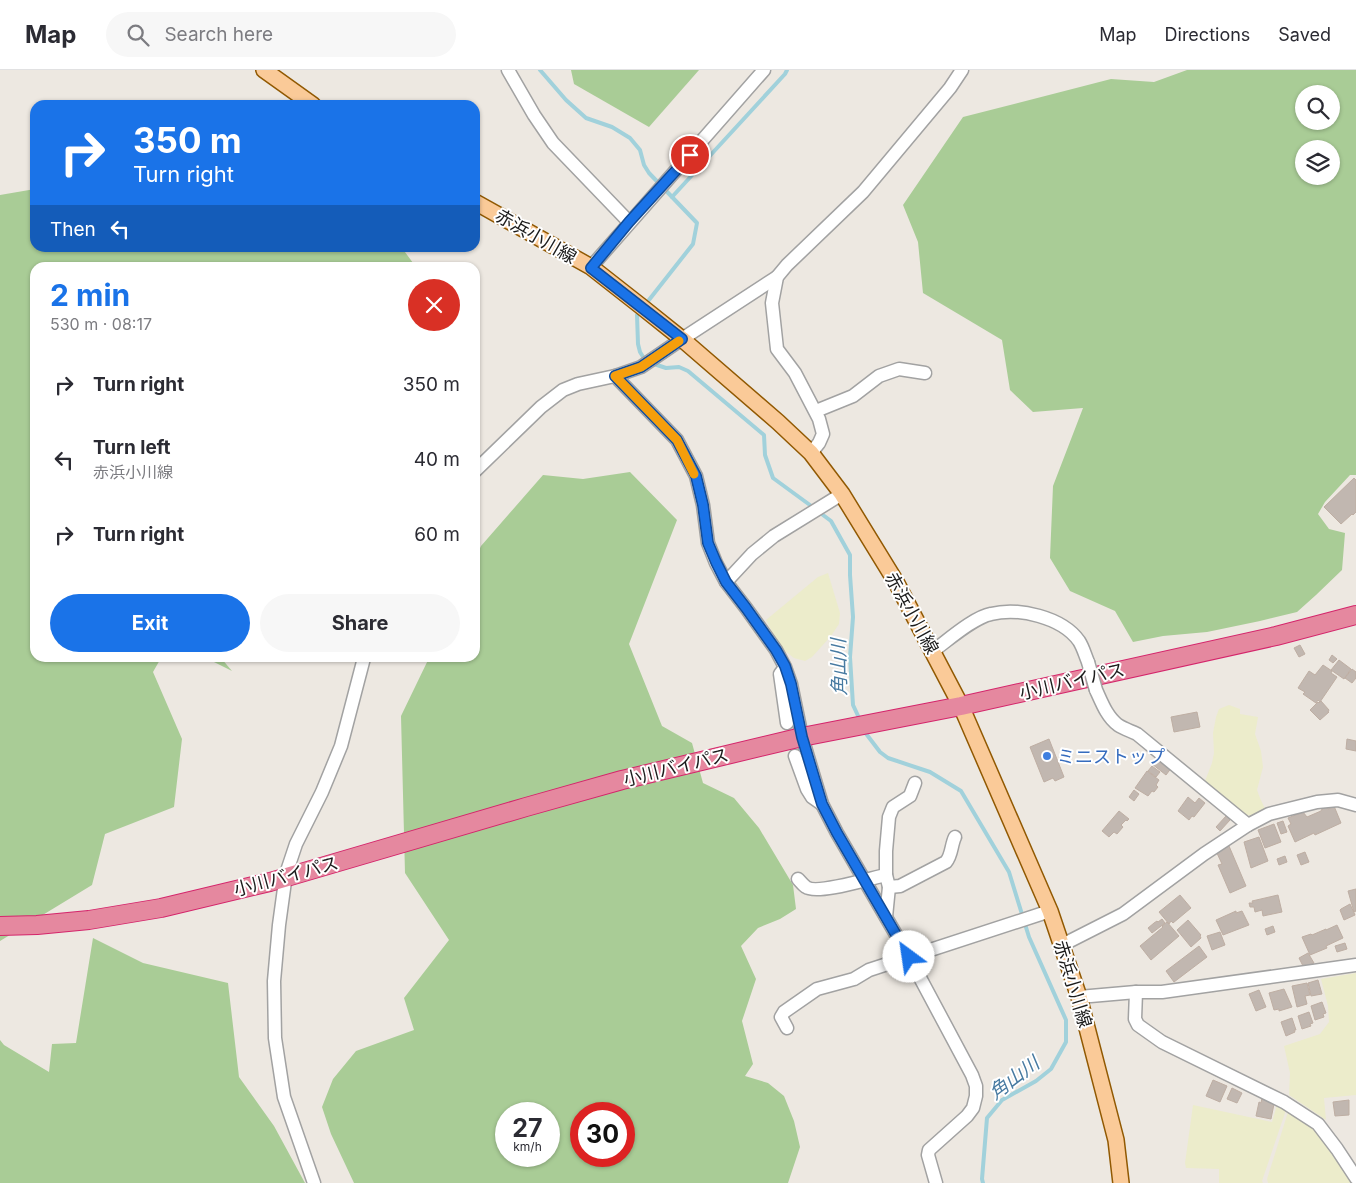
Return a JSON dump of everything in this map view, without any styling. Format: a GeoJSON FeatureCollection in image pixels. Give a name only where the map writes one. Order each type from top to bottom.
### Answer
{"type":"FeatureCollection","features":[{"type":"Feature","properties":{"kind":"highway","name":"小川バイパス"},"geometry":{"type":"LineString","coordinates":[[0,926],[89,920],[161,908],[286,878],[516,809],[614,782],[802,737],[961,706],[1276,636],[1356,615]]}},
{"type":"Feature","properties":{"kind":"main road"},"geometry":{"type":"LineString","coordinates":[[264,70],[306,100]]}},
{"type":"Feature","properties":{"kind":"main road","name":"赤浜小川線"},"geometry":{"type":"LineString","coordinates":[[480,205],[591,268],[682,339],[778,422],[811,454],[842,494],[896,582],[961,706],[1043,914],[1062,945],[1080,997],[1116,1140],[1121,1183]]}},
{"type":"Feature","properties":{"kind":"street"},"geometry":{"type":"LineString","coordinates":[[508,70],[553,143],[629,222]]}},
{"type":"Feature","properties":{"kind":"street"},"geometry":{"type":"LineString","coordinates":[[591,268],[629,222],[764,70]]}},
{"type":"Feature","properties":{"kind":"street"},"geometry":{"type":"LineString","coordinates":[[480,466],[541,407],[564,390],[578,384],[615,376],[641,367],[777,277],[863,192],[950,88],[962,70]]}},
{"type":"Feature","properties":{"kind":"street"},"geometry":{"type":"LineString","coordinates":[[777,277],[772,303],[777,349],[796,374],[816,411],[823,434],[811,454]]}},
{"type":"Feature","properties":{"kind":"street"},"geometry":{"type":"LineString","coordinates":[[816,411],[853,396],[879,376],[899,369],[925,373]]}},
{"type":"Feature","properties":{"kind":"street"},"geometry":{"type":"LineString","coordinates":[[615,376],[677,440],[696,476],[703,505],[708,543],[716,562],[726,582],[776,650],[785,666],[791,684],[802,737],[822,804],[909,957],[962,1055],[976,1086],[974,1108],[929,1150],[928,1155],[936,1183]]}},
{"type":"Feature","properties":{"kind":"street"},"geometry":{"type":"LineString","coordinates":[[726,582],[752,554],[774,536],[842,494]]}},
{"type":"Feature","properties":{"kind":"street"},"geometry":{"type":"LineString","coordinates":[[932,651],[978,619],[990,614],[1019,612],[1047,619],[1063,626],[1080,642],[1096,690],[1110,718],[1119,726],[1137,734],[1248,824]]}},
{"type":"Feature","properties":{"kind":"street"},"geometry":{"type":"LineString","coordinates":[[314,1183],[284,1097],[275,1038],[274,981],[279,925],[286,874],[296,844],[322,792],[341,746],[363,662]]}},
{"type":"Feature","properties":{"kind":"street"},"geometry":{"type":"LineString","coordinates":[[785,666],[780,674],[787,723]]}},
{"type":"Feature","properties":{"kind":"street"},"geometry":{"type":"LineString","coordinates":[[795,756],[807,789],[822,804]]}},
{"type":"Feature","properties":{"kind":"street"},"geometry":{"type":"LineString","coordinates":[[886,917],[888,881],[886,851],[889,817],[893,807],[910,796],[915,783]]}},
{"type":"Feature","properties":{"kind":"street"},"geometry":{"type":"LineString","coordinates":[[1062,945],[1123,914],[1204,854],[1248,824],[1269,814],[1317,802],[1338,800],[1356,805]]}},
{"type":"Feature","properties":{"kind":"street"},"geometry":{"type":"LineString","coordinates":[[798,879],[806,888],[815,890],[828,889],[864,880],[888,881],[900,886],[946,862],[950,856],[955,836]]}},
{"type":"Feature","properties":{"kind":"street"},"geometry":{"type":"LineString","coordinates":[[787,1028],[781,1017],[784,1012],[817,989],[854,979],[869,970],[1043,914]]}},
{"type":"Feature","properties":{"kind":"street"},"geometry":{"type":"LineString","coordinates":[[1080,997],[1136,992],[1162,992],[1356,965]]}},
{"type":"Feature","properties":{"kind":"street"},"geometry":{"type":"LineString","coordinates":[[1136,992],[1135,1019],[1138,1025],[1162,1042],[1284,1102],[1318,1124],[1356,1178]]}},
{"type":"Feature","properties":{"kind":"green space"},"geometry":{"type":"Polygon","coordinates":[[[571,70],[699,70],[649,127],[574,84],[571,70]]]}},
{"type":"Feature","properties":{"kind":"green space"},"geometry":{"type":"Polygon","coordinates":[[[1187,70],[1356,70],[1356,475],[1350,475],[1325,502],[1318,514],[1329,529],[1345,533],[1342,570],[1297,612],[1207,632],[1163,636],[1133,642],[1115,611],[1070,591],[1050,558],[1053,486],[1083,408],[1033,412],[1010,390],[1002,340],[923,293],[918,242],[903,205],[963,117],[1111,79],[1154,82],[1187,70]]]}},
{"type":"Feature","properties":{"kind":"green space"},"geometry":{"type":"Polygon","coordinates":[[[30,190],[30,252],[405,252],[412,262],[30,262],[30,662],[159,662],[153,672],[182,739],[174,807],[105,834],[92,885],[0,941],[0,195],[30,190]]]}},
{"type":"Feature","properties":{"kind":"green space"},"geometry":{"type":"Polygon","coordinates":[[[630,472],[677,520],[629,644],[662,726],[692,743],[703,783],[734,798],[759,828],[793,885],[796,909],[780,919],[758,928],[741,946],[756,979],[742,1021],[753,1064],[745,1076],[768,1083],[784,1096],[794,1121],[800,1147],[788,1183],[354,1183],[331,1134],[322,1107],[333,1079],[356,1051],[414,1030],[404,998],[449,940],[405,873],[401,716],[427,662],[480,662],[481,546],[543,475],[583,479],[630,472]]]}},
{"type":"Feature","properties":{"kind":"green space"},"geometry":{"type":"Polygon","coordinates":[[[828,573],[840,613],[839,624],[812,657],[805,661],[794,658],[777,641],[766,620],[818,577],[828,573]]]}},
{"type":"Feature","properties":{"kind":"green space"},"geometry":{"type":"Polygon","coordinates":[[[214,662],[224,662],[232,671],[214,662]]]}},
{"type":"Feature","properties":{"kind":"green space"},"geometry":{"type":"Polygon","coordinates":[[[1229,705],[1240,709],[1240,714],[1258,717],[1255,734],[1261,751],[1263,767],[1257,790],[1266,811],[1254,816],[1246,815],[1205,781],[1214,753],[1213,733],[1216,717],[1219,709],[1229,705]]]}},
{"type":"Feature","properties":{"kind":"green space"},"geometry":{"type":"Polygon","coordinates":[[[93,938],[143,963],[228,983],[239,1077],[274,1126],[305,1183],[0,1183],[0,1040],[4,1045],[49,1072],[52,1044],[76,1043],[93,938]]]}},
{"type":"Feature","properties":{"kind":"green space"},"geometry":{"type":"Polygon","coordinates":[[[1356,973],[1356,1095],[1324,1098],[1326,1120],[1289,1095],[1290,1073],[1284,1046],[1320,1034],[1329,1022],[1328,1006],[1321,979],[1356,973]]]}},
{"type":"Feature","properties":{"kind":"green space"},"geometry":{"type":"Polygon","coordinates":[[[1193,1105],[1272,1122],[1277,1105],[1286,1110],[1262,1181],[1263,1183],[1219,1183],[1219,1169],[1186,1168],[1185,1163],[1193,1105]]]}},
{"type":"Feature","properties":{"kind":"green space"},"geometry":{"type":"Polygon","coordinates":[[[1288,1112],[1316,1131],[1330,1147],[1352,1183],[1268,1183],[1267,1179],[1288,1112]]]}},
{"type":"Feature","properties":{"kind":"building"},"geometry":{"type":"Polygon","coordinates":[[[1354,478],[1356,480],[1356,512],[1341,524],[1324,507],[1354,478]]]}},
{"type":"Feature","properties":{"kind":"building"},"geometry":{"type":"Polygon","coordinates":[[[1300,645],[1305,654],[1299,657],[1294,648],[1300,645]]]}},
{"type":"Feature","properties":{"kind":"building"},"geometry":{"type":"Polygon","coordinates":[[[1332,655],[1337,659],[1333,663],[1329,660],[1332,655]]]}},
{"type":"Feature","properties":{"kind":"building"},"geometry":{"type":"Polygon","coordinates":[[[1339,660],[1351,669],[1344,679],[1331,670],[1339,660]]]}},
{"type":"Feature","properties":{"kind":"building"},"geometry":{"type":"Polygon","coordinates":[[[1323,665],[1337,677],[1320,702],[1318,700],[1316,703],[1298,688],[1309,671],[1315,675],[1323,665]]]}},
{"type":"Feature","properties":{"kind":"building"},"geometry":{"type":"Polygon","coordinates":[[[1352,669],[1356,672],[1356,678],[1352,683],[1345,678],[1352,669]]]}},
{"type":"Feature","properties":{"kind":"building"},"geometry":{"type":"Polygon","coordinates":[[[1321,701],[1329,712],[1320,720],[1310,710],[1321,701]]]}},
{"type":"Feature","properties":{"kind":"building"},"geometry":{"type":"Polygon","coordinates":[[[1197,712],[1200,727],[1174,732],[1171,717],[1197,712]]]}},
{"type":"Feature","properties":{"kind":"building"},"geometry":{"type":"Polygon","coordinates":[[[1049,739],[1064,777],[1055,781],[1053,778],[1044,782],[1030,747],[1049,739]]]}},
{"type":"Feature","properties":{"kind":"building"},"geometry":{"type":"Polygon","coordinates":[[[1347,739],[1356,741],[1356,751],[1346,749],[1347,739]]]}},
{"type":"Feature","properties":{"kind":"building"},"geometry":{"type":"Polygon","coordinates":[[[1157,757],[1172,767],[1166,775],[1152,764],[1157,757]]]}},
{"type":"Feature","properties":{"kind":"building"},"geometry":{"type":"Polygon","coordinates":[[[1152,766],[1160,772],[1156,777],[1148,771],[1152,766]]]}},
{"type":"Feature","properties":{"kind":"building"},"geometry":{"type":"Polygon","coordinates":[[[1147,771],[1159,780],[1156,785],[1158,787],[1148,796],[1135,788],[1147,771]]]}},
{"type":"Feature","properties":{"kind":"building"},"geometry":{"type":"Polygon","coordinates":[[[1134,790],[1139,794],[1134,801],[1129,797],[1134,790]]]}},
{"type":"Feature","properties":{"kind":"building"},"geometry":{"type":"Polygon","coordinates":[[[1188,797],[1195,803],[1199,798],[1205,803],[1194,817],[1192,816],[1189,820],[1178,811],[1188,797]]]}},
{"type":"Feature","properties":{"kind":"building"},"geometry":{"type":"Polygon","coordinates":[[[1334,806],[1341,823],[1295,842],[1288,826],[1291,824],[1288,818],[1303,812],[1307,817],[1322,809],[1334,806]]]}},
{"type":"Feature","properties":{"kind":"building"},"geometry":{"type":"Polygon","coordinates":[[[1119,811],[1129,819],[1121,825],[1123,827],[1117,834],[1114,832],[1109,837],[1102,831],[1119,811]]]}},
{"type":"Feature","properties":{"kind":"building"},"geometry":{"type":"Polygon","coordinates":[[[1226,816],[1230,820],[1220,831],[1216,827],[1226,816]]]}},
{"type":"Feature","properties":{"kind":"building"},"geometry":{"type":"Polygon","coordinates":[[[1283,821],[1287,832],[1281,834],[1277,823],[1283,821]]]}},
{"type":"Feature","properties":{"kind":"building"},"geometry":{"type":"Polygon","coordinates":[[[1274,824],[1281,842],[1265,848],[1258,830],[1274,824]]]}},
{"type":"Feature","properties":{"kind":"building"},"geometry":{"type":"Polygon","coordinates":[[[1259,837],[1268,861],[1251,868],[1244,842],[1259,837]]]}},
{"type":"Feature","properties":{"kind":"building"},"geometry":{"type":"Polygon","coordinates":[[[1229,846],[1246,886],[1230,893],[1218,865],[1222,864],[1216,851],[1229,846]]]}},
{"type":"Feature","properties":{"kind":"building"},"geometry":{"type":"Polygon","coordinates":[[[1305,852],[1309,862],[1301,865],[1297,855],[1305,852]]]}},
{"type":"Feature","properties":{"kind":"building"},"geometry":{"type":"Polygon","coordinates":[[[1285,856],[1287,862],[1279,865],[1277,859],[1285,856]]]}},
{"type":"Feature","properties":{"kind":"building"},"geometry":{"type":"Polygon","coordinates":[[[1356,889],[1356,911],[1354,912],[1348,891],[1356,889]]]}},
{"type":"Feature","properties":{"kind":"building"},"geometry":{"type":"Polygon","coordinates":[[[1180,895],[1191,908],[1173,923],[1171,921],[1169,924],[1159,912],[1180,895]]]}},
{"type":"Feature","properties":{"kind":"building"},"geometry":{"type":"Polygon","coordinates":[[[1278,895],[1282,912],[1263,916],[1262,910],[1255,912],[1254,907],[1250,907],[1249,903],[1253,903],[1252,901],[1278,895]]]}},
{"type":"Feature","properties":{"kind":"building"},"geometry":{"type":"Polygon","coordinates":[[[1350,904],[1355,915],[1344,920],[1340,910],[1350,904]]]}},
{"type":"Feature","properties":{"kind":"building"},"geometry":{"type":"Polygon","coordinates":[[[1236,911],[1236,913],[1242,911],[1249,925],[1223,935],[1216,920],[1236,911]]]}},
{"type":"Feature","properties":{"kind":"building"},"geometry":{"type":"Polygon","coordinates":[[[1162,919],[1165,923],[1152,933],[1148,928],[1162,919]]]}},
{"type":"Feature","properties":{"kind":"building"},"geometry":{"type":"Polygon","coordinates":[[[1188,920],[1201,935],[1201,938],[1191,947],[1177,930],[1188,920]]]}},
{"type":"Feature","properties":{"kind":"building"},"geometry":{"type":"Polygon","coordinates":[[[1167,922],[1179,936],[1151,960],[1140,946],[1167,922]]]}},
{"type":"Feature","properties":{"kind":"building"},"geometry":{"type":"Polygon","coordinates":[[[1337,925],[1343,938],[1326,946],[1327,948],[1310,955],[1302,937],[1337,925]]]}},
{"type":"Feature","properties":{"kind":"building"},"geometry":{"type":"Polygon","coordinates":[[[1273,926],[1275,932],[1267,935],[1265,929],[1273,926]]]}},
{"type":"Feature","properties":{"kind":"building"},"geometry":{"type":"Polygon","coordinates":[[[1220,932],[1225,945],[1212,950],[1207,936],[1220,932]]]}},
{"type":"Feature","properties":{"kind":"building"},"geometry":{"type":"Polygon","coordinates":[[[1345,943],[1347,949],[1337,952],[1335,946],[1345,943]]]}},
{"type":"Feature","properties":{"kind":"building"},"geometry":{"type":"Polygon","coordinates":[[[1199,946],[1207,957],[1174,982],[1166,971],[1199,946]]]}},
{"type":"Feature","properties":{"kind":"building"},"geometry":{"type":"Polygon","coordinates":[[[1308,953],[1314,963],[1304,968],[1299,958],[1308,953]]]}},
{"type":"Feature","properties":{"kind":"building"},"geometry":{"type":"Polygon","coordinates":[[[1318,980],[1322,994],[1311,996],[1308,983],[1318,980]]]}},
{"type":"Feature","properties":{"kind":"building"},"geometry":{"type":"Polygon","coordinates":[[[1307,983],[1310,995],[1305,996],[1307,1004],[1297,1007],[1292,986],[1307,983]]]}},
{"type":"Feature","properties":{"kind":"building"},"geometry":{"type":"Polygon","coordinates":[[[1284,989],[1292,1007],[1279,1011],[1279,1009],[1274,1010],[1269,993],[1284,989]]]}},
{"type":"Feature","properties":{"kind":"building"},"geometry":{"type":"Polygon","coordinates":[[[1259,990],[1266,1007],[1256,1011],[1249,994],[1259,990]]]}},
{"type":"Feature","properties":{"kind":"building"},"geometry":{"type":"Polygon","coordinates":[[[1322,1002],[1326,1013],[1323,1014],[1324,1017],[1315,1020],[1311,1006],[1322,1002]]]}},
{"type":"Feature","properties":{"kind":"building"},"geometry":{"type":"Polygon","coordinates":[[[1309,1012],[1313,1023],[1310,1024],[1311,1026],[1302,1029],[1298,1016],[1309,1012]]]}},
{"type":"Feature","properties":{"kind":"building"},"geometry":{"type":"Polygon","coordinates":[[[1292,1018],[1296,1030],[1286,1036],[1281,1022],[1292,1018]]]}},
{"type":"Feature","properties":{"kind":"building"},"geometry":{"type":"Polygon","coordinates":[[[1213,1080],[1227,1086],[1220,1102],[1206,1096],[1213,1080]]]}},
{"type":"Feature","properties":{"kind":"building"},"geometry":{"type":"Polygon","coordinates":[[[1232,1088],[1242,1093],[1237,1103],[1227,1099],[1232,1088]]]}},
{"type":"Feature","properties":{"kind":"building"},"geometry":{"type":"Polygon","coordinates":[[[1262,1098],[1274,1104],[1271,1119],[1256,1116],[1259,1102],[1261,1103],[1262,1098]]]}},
{"type":"Feature","properties":{"kind":"building"},"geometry":{"type":"Polygon","coordinates":[[[1349,1100],[1349,1115],[1335,1116],[1333,1102],[1349,1100]]]}},
{"type":"Feature","properties":{"kind":"waterway"},"geometry":{"type":"LineString","coordinates":[[540,70],[566,100],[586,118],[612,127],[630,138],[640,150],[644,165],[649,173],[697,223],[693,244],[645,305]]}},
{"type":"Feature","properties":{"kind":"waterway"},"geometry":{"type":"LineString","coordinates":[[672,197],[787,70]]}},
{"type":"Feature","properties":{"kind":"waterway","name":"角山川"},"geometry":{"type":"LineString","coordinates":[[641,310],[637,315],[638,344],[645,360]]}},
{"type":"Feature","properties":{"kind":"waterway","name":"角山川"},"geometry":{"type":"LineString","coordinates":[[651,363],[666,368],[679,367],[688,371],[764,435],[765,455],[773,478],[814,508]]}},
{"type":"Feature","properties":{"kind":"waterway","name":"角山川"},"geometry":{"type":"LineString","coordinates":[[819,512],[831,521],[850,555],[853,617],[850,657],[853,705],[860,720]]}},
{"type":"Feature","properties":{"kind":"waterway","name":"角山川"},"geometry":{"type":"LineString","coordinates":[[864,731],[880,752],[888,758],[930,772],[961,791],[1009,872],[1029,937],[1066,1020],[1066,1042],[1051,1069],[1036,1081],[1002,1100],[987,1118],[983,1183]]}},
{"type":"Feature","properties":{"kind":"slow traffic"},"geometry":{"type":"LineString","coordinates":[[679,341],[641,367],[615,376],[677,440],[694,474]]}},
{"type":"Feature","properties":{"kind":"place","name":"ミニストップ"},"geometry":{"type":"Point","coordinates":[1047,756]}},
{"type":"Feature","properties":{"kind":"route"},"geometry":{"type":"LineString","coordinates":[[690,155],[629,222],[591,268],[682,339],[641,367],[615,376],[677,440],[696,476],[703,505],[708,543],[716,562],[726,582],[776,650],[785,666],[791,684],[802,737],[822,804],[909,957]]}}]}
